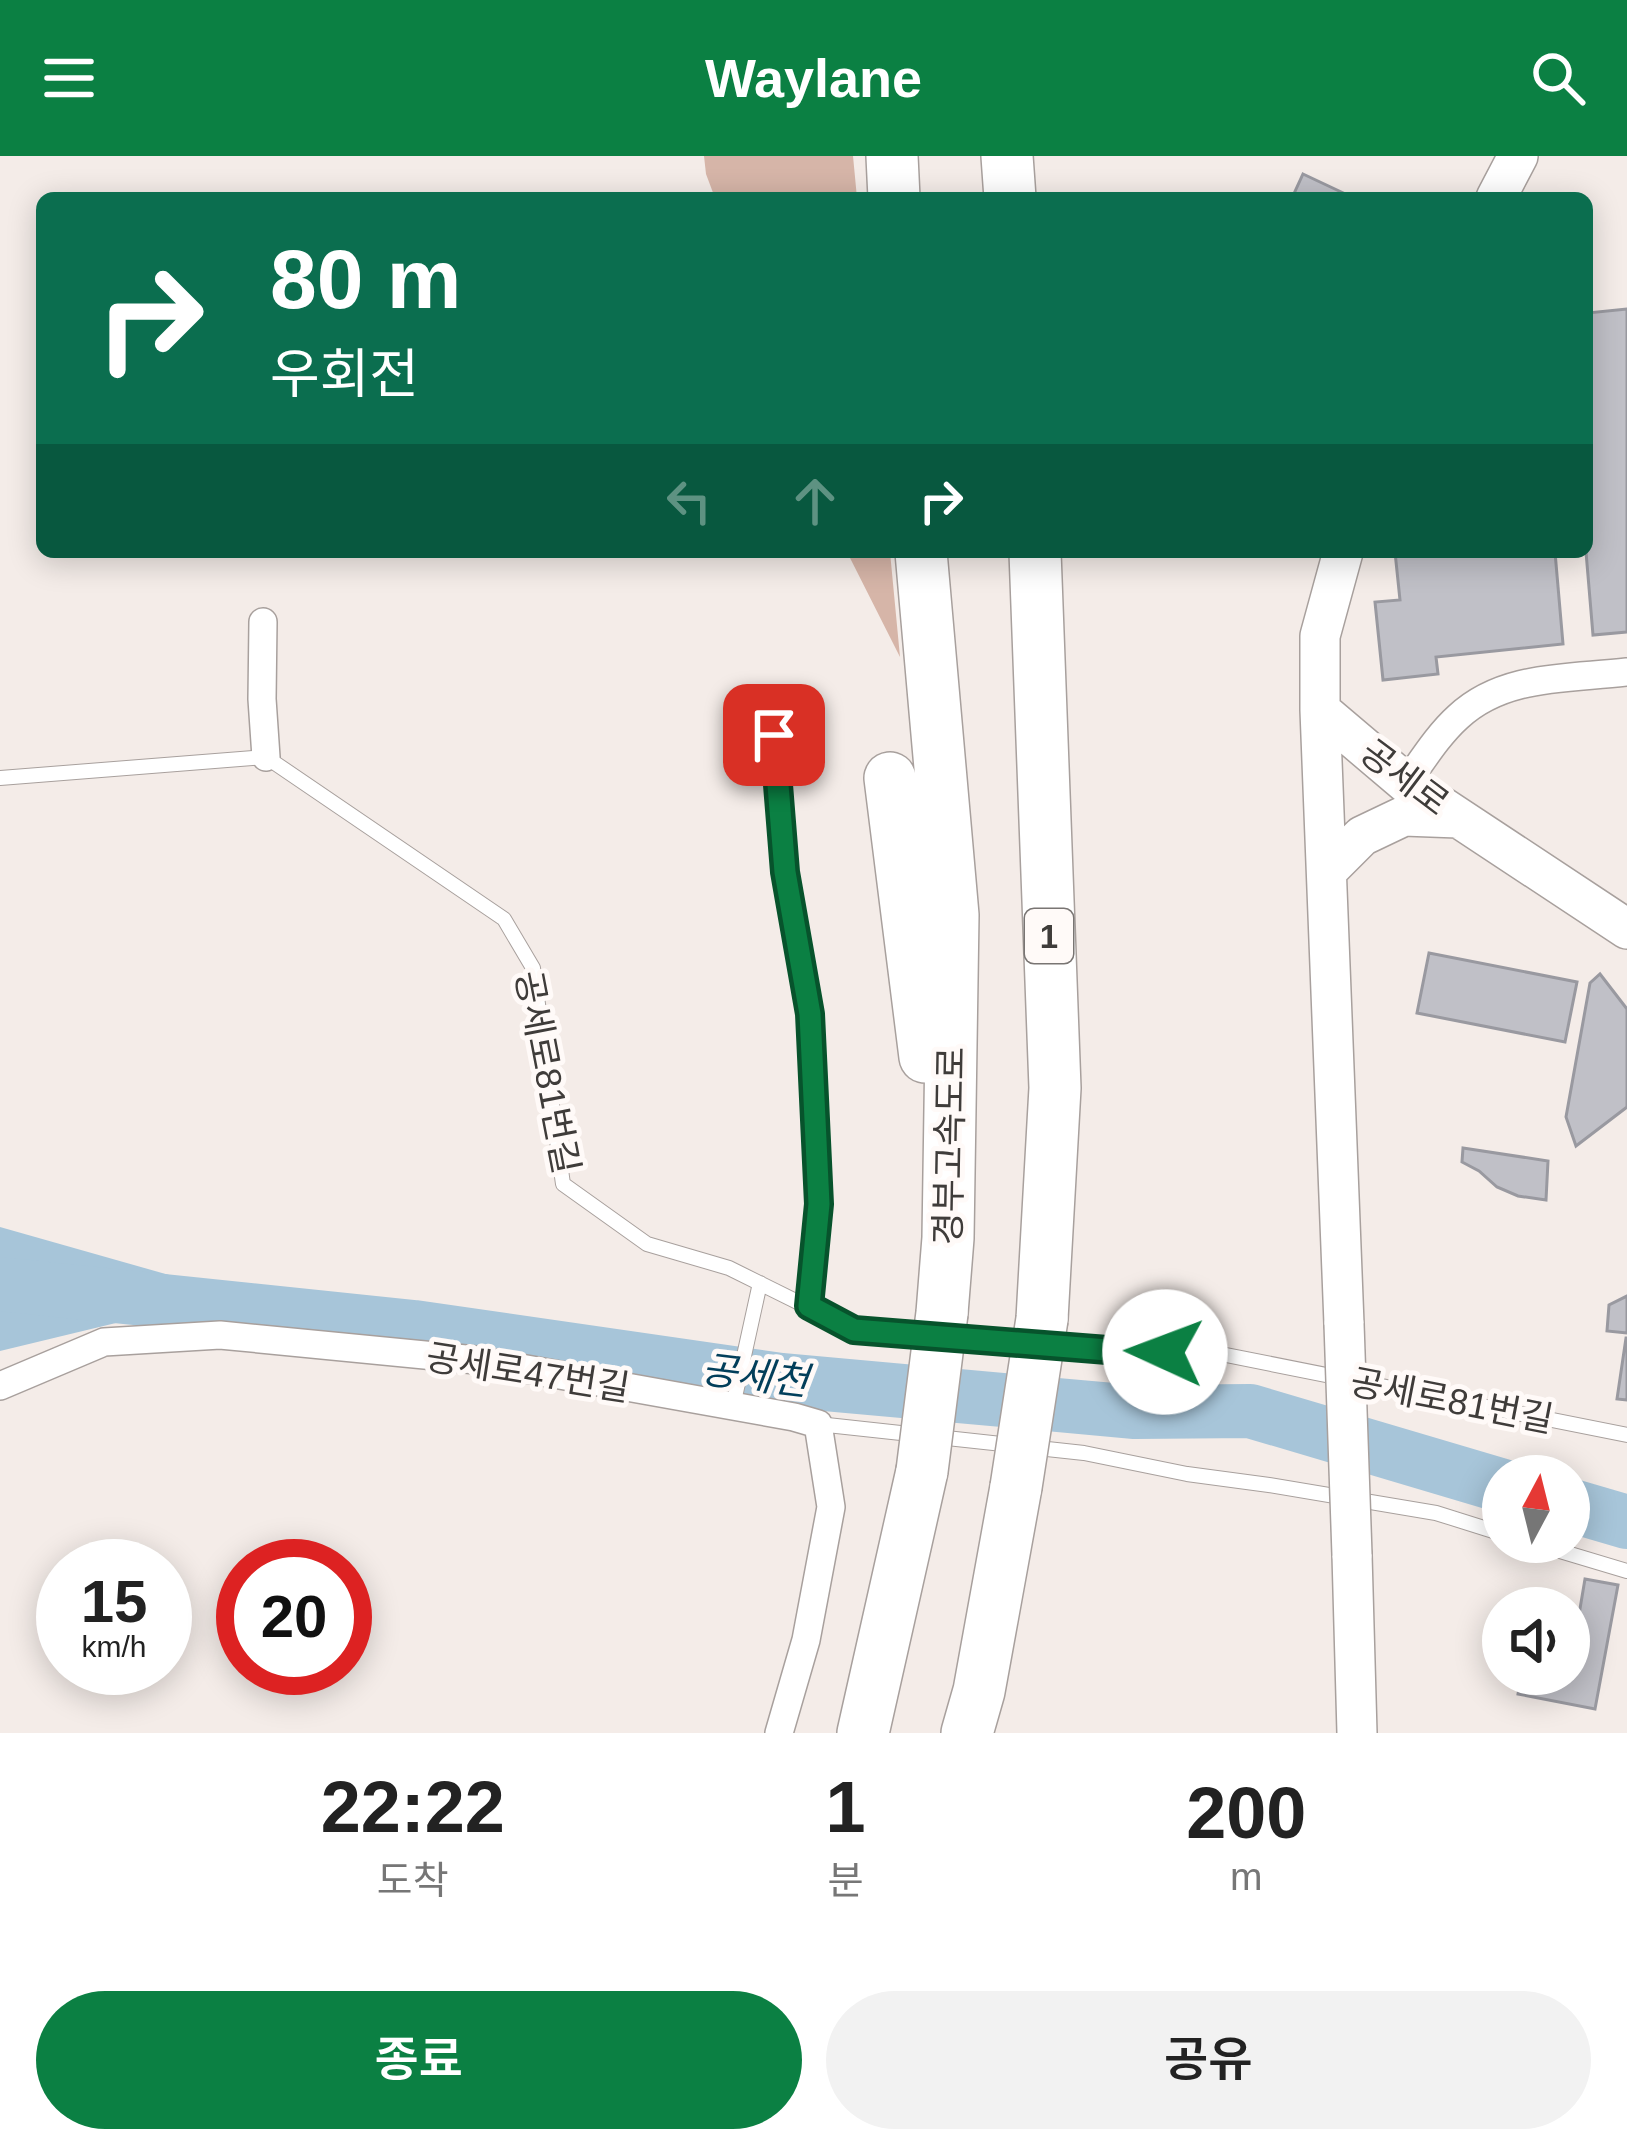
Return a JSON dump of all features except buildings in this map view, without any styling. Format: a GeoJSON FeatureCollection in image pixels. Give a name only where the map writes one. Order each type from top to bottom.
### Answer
{"type":"FeatureCollection","features":[{"type":"Feature","properties":{"kind":"highway"},"geometry":{"type":"LineString","coordinates":[[892,156],[895,192]]}},
{"type":"Feature","properties":{"kind":"highway"},"geometry":{"type":"LineString","coordinates":[[1006,156],[1009,192]]}},
{"type":"Feature","properties":{"kind":"highway","name":"경부고속도로"},"geometry":{"type":"LineString","coordinates":[[863,1733],[922,1471],[948,1238],[953,915],[922,558]]}},
{"type":"Feature","properties":{"kind":"highway","name":"1"},"geometry":{"type":"LineString","coordinates":[[967,1733],[1016,1487],[1042,1319],[1055,1088],[1035,558]]}},
{"type":"Feature","properties":{"kind":"highway"},"geometry":{"type":"LineString","coordinates":[[890,778],[948,1238]]}},
{"type":"Feature","properties":{"kind":"street"},"geometry":{"type":"LineString","coordinates":[[1499,192],[1518,156]]}},
{"type":"Feature","properties":{"kind":"street"},"geometry":{"type":"LineString","coordinates":[[1341,558],[1320,636],[1320,710],[1357,1733]]}},
{"type":"Feature","properties":{"kind":"street"},"geometry":{"type":"LineString","coordinates":[[263,622],[266,757]]}},
{"type":"Feature","properties":{"kind":"street"},"geometry":{"type":"LineString","coordinates":[[1406,783],[1459,715],[1519,682],[1627,672]]}},
{"type":"Feature","properties":{"kind":"street","name":"공세로"},"geometry":{"type":"LineString","coordinates":[[1320,710],[1406,783],[1627,929]]}},
{"type":"Feature","properties":{"kind":"street"},"geometry":{"type":"LineString","coordinates":[[1327,871],[1361,836],[1404,816],[1459,818]]}},
{"type":"Feature","properties":{"kind":"street","name":"공세로47번길"},"geometry":{"type":"LineString","coordinates":[[0,1386],[104,1342],[220,1335],[476,1360],[818,1424]]}},
{"type":"Feature","properties":{"kind":"street"},"geometry":{"type":"LineString","coordinates":[[779,1733],[806,1640],[831,1508],[818,1424]]}},
{"type":"Feature","properties":{"kind":"lane"},"geometry":{"type":"LineString","coordinates":[[774,735],[785,872],[810,1014],[819,1204],[809,1306]]}},
{"type":"Feature","properties":{"kind":"lane"},"geometry":{"type":"LineString","coordinates":[[0,778],[266,757]]}},
{"type":"Feature","properties":{"kind":"lane","name":"공세로81번길"},"geometry":{"type":"LineString","coordinates":[[266,757],[504,919],[533,968],[563,1184],[647,1244],[728,1268],[854,1330],[1120,1351],[1210,1352],[1627,1435]]}},
{"type":"Feature","properties":{"kind":"lane"},"geometry":{"type":"LineString","coordinates":[[733,1405],[759,1284]]}},
{"type":"Feature","properties":{"kind":"lane"},"geometry":{"type":"LineString","coordinates":[[818,1424],[1084,1453],[1436,1514],[1482,1528]]}},
{"type":"Feature","properties":{"kind":"lane"},"geometry":{"type":"LineString","coordinates":[[1590,1560],[1627,1571]]}},
{"type":"Feature","properties":{"kind":"shaded area"},"geometry":{"type":"Polygon","coordinates":[[[704,156],[853,156],[856,192],[713,192],[704,156]]]}},
{"type":"Feature","properties":{"kind":"shaded area"},"geometry":{"type":"Polygon","coordinates":[[[850,558],[891,558],[900,657],[850,558]]]}},
{"type":"Feature","properties":{"kind":"water"},"geometry":{"type":"Polygon","coordinates":[[[0,1227],[236,1294],[0,1351],[0,1227]]]}},
{"type":"Feature","properties":{"kind":"waterway","name":"공세천"},"geometry":{"type":"LineString","coordinates":[[0,1284],[414,1327],[781,1380],[1135,1412],[1250,1411],[1482,1480]]}},
{"type":"Feature","properties":{"kind":"waterway","name":"공세천"},"geometry":{"type":"LineString","coordinates":[[1590,1511],[1627,1522]]}},
{"type":"Feature","properties":{"kind":"route"},"geometry":{"type":"LineString","coordinates":[[774,735],[785,872],[810,1014],[819,1204],[809,1306],[854,1330],[1165,1352]]}}]}
